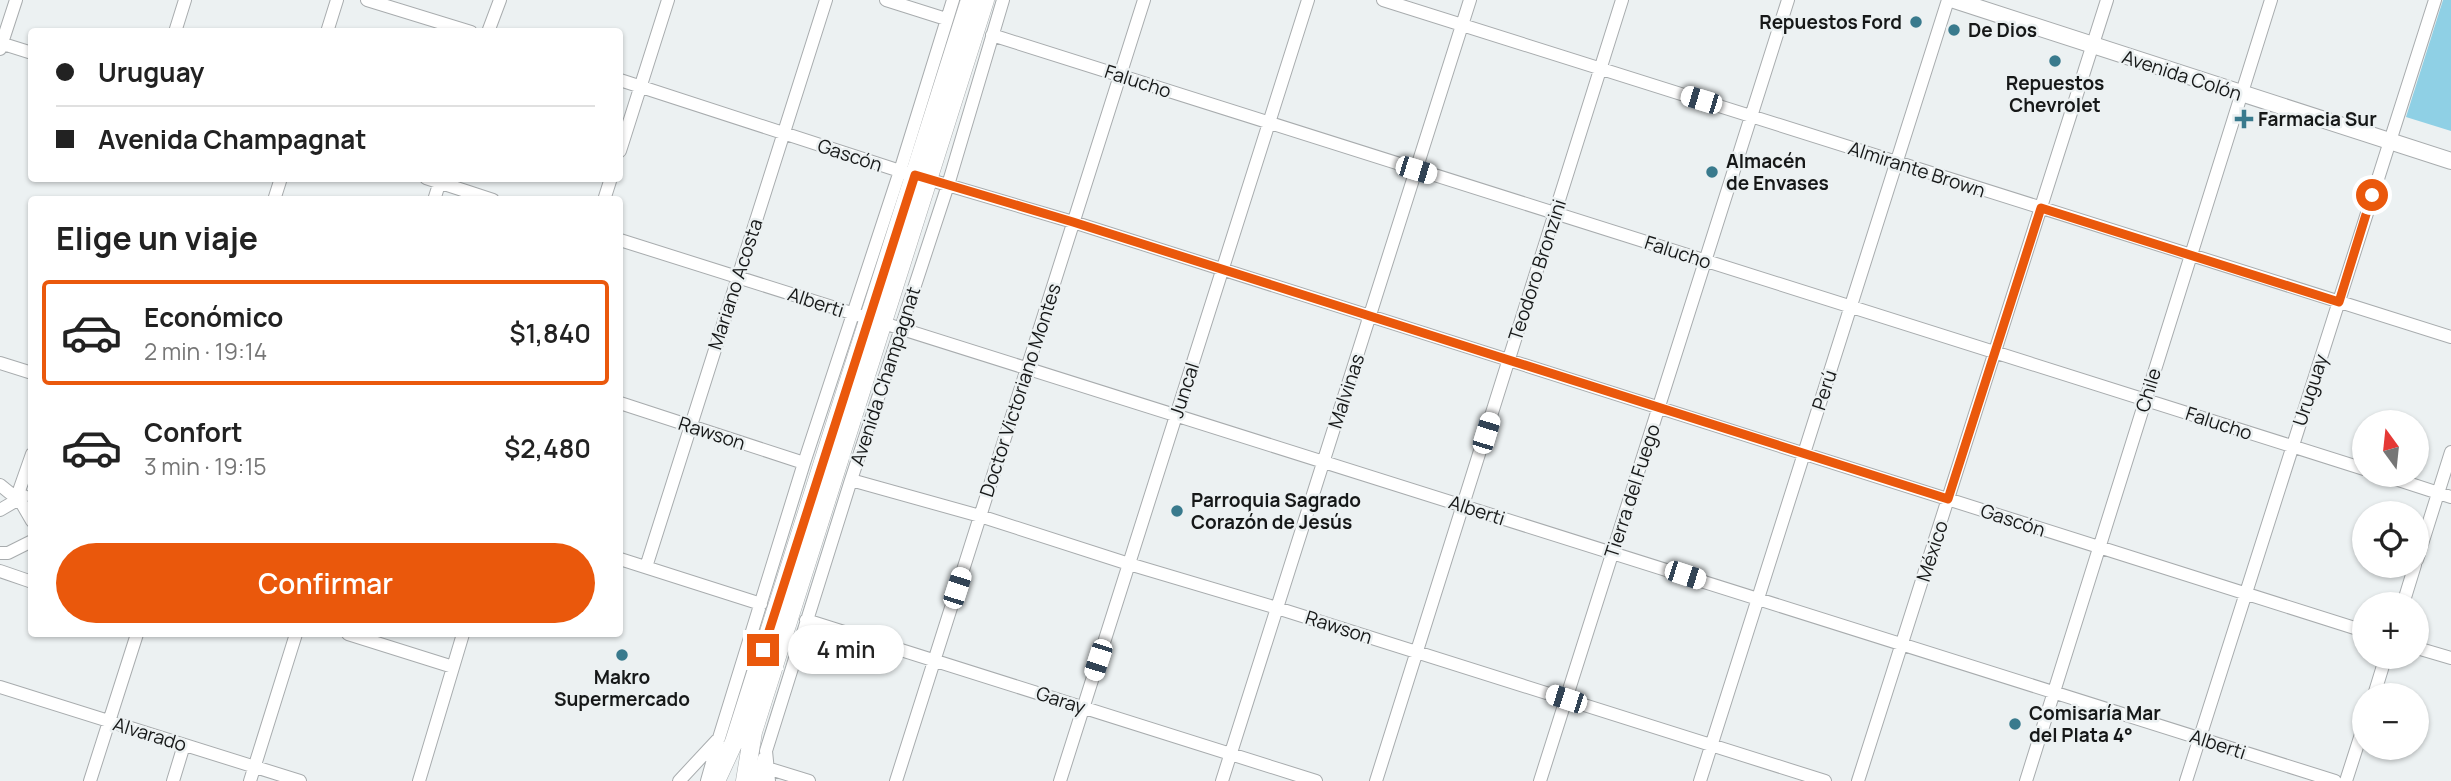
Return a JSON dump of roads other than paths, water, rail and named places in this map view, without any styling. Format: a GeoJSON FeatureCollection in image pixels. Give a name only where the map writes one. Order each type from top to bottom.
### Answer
{"type":"FeatureCollection","features":[{"type":"Feature","properties":{"kind":"highway","name":"Avenida Champagnat"},"geometry":{"type":"LineString","coordinates":[[745,781],[753,732],[876,321],[914,175],[970,0]]}},
{"type":"Feature","properties":{"kind":"highway","name":"Avenida Champagnat"},"geometry":{"type":"LineString","coordinates":[[914,175],[985,0]]}},
{"type":"Feature","properties":{"kind":"highway","name":"Avenida Champagnat"},"geometry":{"type":"LineString","coordinates":[[716,781],[734,742],[876,321]]}},
{"type":"Feature","properties":{"kind":"main road","name":"Avenida Colón"},"geometry":{"type":"LineString","coordinates":[[1954,0],[2451,161]]}},
{"type":"Feature","properties":{"kind":"street"},"geometry":{"type":"LineString","coordinates":[[16,0],[1,45],[28,53]]}},
{"type":"Feature","properties":{"kind":"street"},"geometry":{"type":"LineString","coordinates":[[176,28],[185,0]]}},
{"type":"Feature","properties":{"kind":"street"},"geometry":{"type":"LineString","coordinates":[[328,28],[337,0]]}},
{"type":"Feature","properties":{"kind":"street"},"geometry":{"type":"LineString","coordinates":[[368,0],[458,28]]}},
{"type":"Feature","properties":{"kind":"street"},"geometry":{"type":"LineString","coordinates":[[490,28],[500,0]]}},
{"type":"Feature","properties":{"kind":"street"},"geometry":{"type":"LineString","coordinates":[[623,141],[668,0]]}},
{"type":"Feature","properties":{"kind":"street","name":"Mariano Acosta"},"geometry":{"type":"LineString","coordinates":[[646,568],[826,0]]}},
{"type":"Feature","properties":{"kind":"street"},"geometry":{"type":"LineString","coordinates":[[886,0],[947,19]]}},
{"type":"Feature","properties":{"kind":"street","name":"Avenida Champagnat"},"geometry":{"type":"LineString","coordinates":[[757,781],[851,480],[876,321],[914,175],[953,0]]}},
{"type":"Feature","properties":{"kind":"street","name":"Avenida Champagnat"},"geometry":{"type":"LineString","coordinates":[[707,781],[804,463],[948,185],[1003,0]]}},
{"type":"Feature","properties":{"kind":"street","name":"Doctor Victoriano Montes"},"geometry":{"type":"LineString","coordinates":[[896,781],[1144,0]]}},
{"type":"Feature","properties":{"kind":"street","name":"Juncal"},"geometry":{"type":"LineString","coordinates":[[1060,781],[1308,0]]}},
{"type":"Feature","properties":{"kind":"street","name":"Almirante Brown"},"geometry":{"type":"LineString","coordinates":[[1383,0],[2451,337]]}},
{"type":"Feature","properties":{"kind":"street","name":"Malvinas"},"geometry":{"type":"LineString","coordinates":[[1222,781],[1470,0]]}},
{"type":"Feature","properties":{"kind":"street","name":"Teodoro Bronzini"},"geometry":{"type":"LineString","coordinates":[[1376,781],[1622,0]]}},
{"type":"Feature","properties":{"kind":"street","name":"Tierra del Fuego"},"geometry":{"type":"LineString","coordinates":[[1540,781],[1788,0]]}},
{"type":"Feature","properties":{"kind":"street","name":"Perú"},"geometry":{"type":"LineString","coordinates":[[1700,781],[1948,0]]}},
{"type":"Feature","properties":{"kind":"street","name":"México"},"geometry":{"type":"LineString","coordinates":[[1858,781],[2107,0]]}},
{"type":"Feature","properties":{"kind":"street","name":"Chile"},"geometry":{"type":"LineString","coordinates":[[2026,781],[2271,0]]}},
{"type":"Feature","properties":{"kind":"street","name":"Uruguay"},"geometry":{"type":"LineString","coordinates":[[2186,781],[2435,0]]}},
{"type":"Feature","properties":{"kind":"street","name":"Falucho"},"geometry":{"type":"LineString","coordinates":[[992,35],[2352,465]]}},
{"type":"Feature","properties":{"kind":"street","name":"Gascón"},"geometry":{"type":"LineString","coordinates":[[623,81],[2352,627]]}},
{"type":"Feature","properties":{"kind":"street"},"geometry":{"type":"LineString","coordinates":[[443,182],[481,196]]}},
{"type":"Feature","properties":{"kind":"street","name":"Alberti"},"geometry":{"type":"LineString","coordinates":[[623,241],[2335,781]]}},
{"type":"Feature","properties":{"kind":"street"},"geometry":{"type":"LineString","coordinates":[[0,363],[28,372]]}},
{"type":"Feature","properties":{"kind":"street","name":"Rawson"},"geometry":{"type":"LineString","coordinates":[[623,404],[804,463]]}},
{"type":"Feature","properties":{"kind":"street"},"geometry":{"type":"LineString","coordinates":[[2429,532],[2445,494],[2451,452]]}},
{"type":"Feature","properties":{"kind":"street"},"geometry":{"type":"LineString","coordinates":[[19,500],[19,491],[28,465]]}},
{"type":"Feature","properties":{"kind":"street","name":"Rawson"},"geometry":{"type":"LineString","coordinates":[[851,480],[980,516],[1825,781]]}},
{"type":"Feature","properties":{"kind":"street"},"geometry":{"type":"LineString","coordinates":[[0,485],[19,500],[28,515]]}},
{"type":"Feature","properties":{"kind":"street"},"geometry":{"type":"LineString","coordinates":[[2423,487],[2445,494]]}},
{"type":"Feature","properties":{"kind":"street"},"geometry":{"type":"LineString","coordinates":[[0,510],[19,500],[28,488]]}},
{"type":"Feature","properties":{"kind":"street"},"geometry":{"type":"LineString","coordinates":[[0,553],[5,554],[28,543]]}},
{"type":"Feature","properties":{"kind":"street"},"geometry":{"type":"LineString","coordinates":[[623,560],[761,604]]}},
{"type":"Feature","properties":{"kind":"street"},"geometry":{"type":"LineString","coordinates":[[0,571],[28,581]]}},
{"type":"Feature","properties":{"kind":"street","name":"Garay"},"geometry":{"type":"LineString","coordinates":[[806,620],[1316,781]]}},
{"type":"Feature","properties":{"kind":"street"},"geometry":{"type":"LineString","coordinates":[[90,781],[136,637]]}},
{"type":"Feature","properties":{"kind":"street"},"geometry":{"type":"LineString","coordinates":[[250,781],[295,637]]}},
{"type":"Feature","properties":{"kind":"street"},"geometry":{"type":"LineString","coordinates":[[358,637],[453,667]]}},
{"type":"Feature","properties":{"kind":"street"},"geometry":{"type":"LineString","coordinates":[[419,781],[462,637]]}},
{"type":"Feature","properties":{"kind":"street"},"geometry":{"type":"LineString","coordinates":[[2429,652],[2451,659]]}},
{"type":"Feature","properties":{"kind":"street","name":"Alvarado"},"geometry":{"type":"LineString","coordinates":[[0,687],[300,781]]}},
{"type":"Feature","properties":{"kind":"street","name":"Avenida Champagnat"},"geometry":{"type":"LineString","coordinates":[[679,781],[719,738]]}},
{"type":"Feature","properties":{"kind":"street"},"geometry":{"type":"LineString","coordinates":[[173,781],[184,744]]}},
{"type":"Feature","properties":{"kind":"street","name":"Avenida Champagnat"},"geometry":{"type":"LineString","coordinates":[[766,751],[768,774]]}},
{"type":"Feature","properties":{"kind":"street"},"geometry":{"type":"LineString","coordinates":[[2346,781],[2353,760]]}},
{"type":"Feature","properties":{"kind":"street"},"geometry":{"type":"LineString","coordinates":[[768,774],[809,781]]}},
{"type":"Feature","properties":{"kind":"place","name":"Repuestos Ford"},"geometry":{"type":"Point","coordinates":[1916,22]}},
{"type":"Feature","properties":{"kind":"place","name":"De Dios"},"geometry":{"type":"Point","coordinates":[1954,30]}},
{"type":"Feature","properties":{"kind":"place","name":"Repuestos Chevrolet"},"geometry":{"type":"Point","coordinates":[2055,61]}},
{"type":"Feature","properties":{"kind":"place","name":"Farmacia Sur"},"geometry":{"type":"Point","coordinates":[2244,119]}},
{"type":"Feature","properties":{"kind":"place","name":"Almacén de Envases"},"geometry":{"type":"Point","coordinates":[1712,172]}},
{"type":"Feature","properties":{"kind":"place","name":"Parroquia Sagrado Corazón de Jesús"},"geometry":{"type":"Point","coordinates":[1177,511]}},
{"type":"Feature","properties":{"kind":"place","name":"Makro Supermercado"},"geometry":{"type":"Point","coordinates":[622,655]}},
{"type":"Feature","properties":{"kind":"place","name":"Comisaría Mar del Plata 4°"},"geometry":{"type":"Point","coordinates":[2015,724]}}]}
